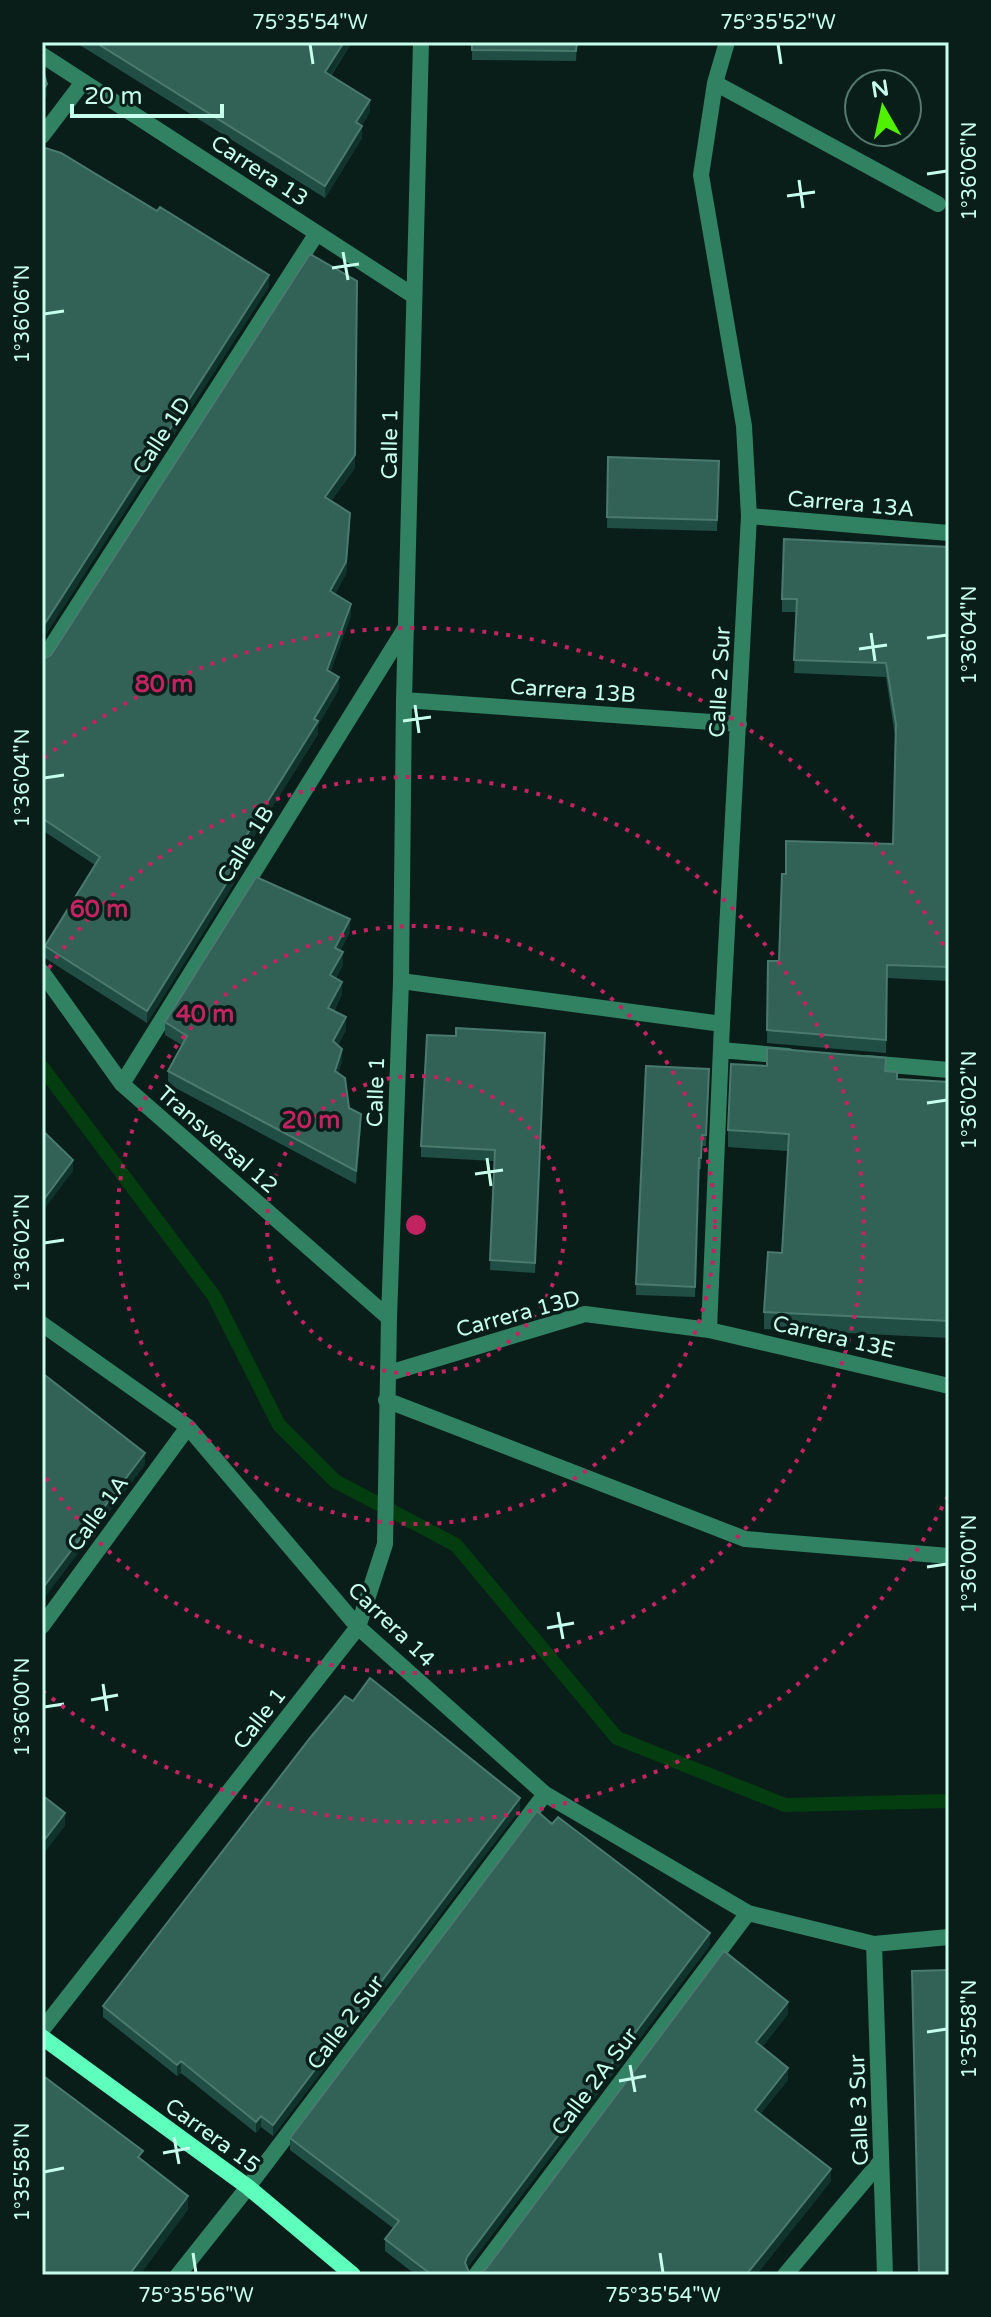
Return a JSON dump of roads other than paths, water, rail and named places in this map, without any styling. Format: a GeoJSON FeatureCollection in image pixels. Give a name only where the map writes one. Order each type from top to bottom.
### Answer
{"type":"FeatureCollection","features":[{"type":"Feature","properties":{"kind":"main road","name":"Carrera 15"},"geometry":{"type":"LineString","coordinates":[[42,2037],[248,2187],[353,2275]]}},
{"type":"Feature","properties":{"kind":"street","name":"Calle 1"},"geometry":{"type":"LineString","coordinates":[[42,2030],[358,1627],[385,1544],[386,1400],[401,981],[404,700],[421,42]]}},
{"type":"Feature","properties":{"kind":"street","name":"Calle 2 Sur"},"geometry":{"type":"LineString","coordinates":[[709,1330],[749,516],[744,426],[701,175],[715,83],[727,42]]}},
{"type":"Feature","properties":{"kind":"street","name":"Carrera 13"},"geometry":{"type":"LineString","coordinates":[[42,55],[414,296]]}},
{"type":"Feature","properties":{"kind":"street"},"geometry":{"type":"LineString","coordinates":[[42,136],[83,82]]}},
{"type":"Feature","properties":{"kind":"street"},"geometry":{"type":"LineString","coordinates":[[715,83],[938,204]]}},
{"type":"Feature","properties":{"kind":"street","name":"Calle 1D"},"geometry":{"type":"LineString","coordinates":[[42,661],[317,233]]}},
{"type":"Feature","properties":{"kind":"street","name":"Carrera 13A"},"geometry":{"type":"LineString","coordinates":[[749,516],[949,533]]}},
{"type":"Feature","properties":{"kind":"street","name":"Calle 1B"},"geometry":{"type":"LineString","coordinates":[[122,1084],[406,627]]}},
{"type":"Feature","properties":{"kind":"street","name":"Carrera 13B"},"geometry":{"type":"LineString","coordinates":[[404,700],[739,724]]}},
{"type":"Feature","properties":{"kind":"street","name":"Transversal 12"},"geometry":{"type":"LineString","coordinates":[[42,972],[122,1084],[389,1318]]}},
{"type":"Feature","properties":{"kind":"street"},"geometry":{"type":"LineString","coordinates":[[401,981],[722,1024]]}},
{"type":"Feature","properties":{"kind":"street"},"geometry":{"type":"LineString","coordinates":[[721,1050],[797,1056]]}},
{"type":"Feature","properties":{"kind":"street"},"geometry":{"type":"LineString","coordinates":[[843,1060],[949,1070]]}},
{"type":"Feature","properties":{"kind":"street","name":"Carrera 13D"},"geometry":{"type":"LineString","coordinates":[[389,1373],[585,1314],[709,1330]]}},
{"type":"Feature","properties":{"kind":"street","name":"Carrera 14"},"geometry":{"type":"LineString","coordinates":[[42,1324],[188,1427],[358,1627],[545,1794],[748,1913],[874,1944],[949,1937]]}},
{"type":"Feature","properties":{"kind":"street","name":"Carrera 13E"},"geometry":{"type":"LineString","coordinates":[[709,1330],[949,1386]]}},
{"type":"Feature","properties":{"kind":"street"},"geometry":{"type":"LineString","coordinates":[[386,1400],[745,1539],[949,1556]]}},
{"type":"Feature","properties":{"kind":"street","name":"Calle 1A"},"geometry":{"type":"LineString","coordinates":[[42,1626],[188,1427]]}},
{"type":"Feature","properties":{"kind":"street","name":"Calle 2 Sur"},"geometry":{"type":"LineString","coordinates":[[178,2275],[545,1794]]}},
{"type":"Feature","properties":{"kind":"street","name":"Calle 2A Sur"},"geometry":{"type":"LineString","coordinates":[[476,2275],[748,1913]]}},
{"type":"Feature","properties":{"kind":"street","name":"Calle 3 Sur"},"geometry":{"type":"LineString","coordinates":[[874,1944],[885,2275]]}},
{"type":"Feature","properties":{"kind":"street"},"geometry":{"type":"LineString","coordinates":[[785,2275],[881,2161]]}},
{"type":"Feature","properties":{"kind":"waterway"},"geometry":{"type":"LineString","coordinates":[[42,1067],[214,1296],[279,1425],[335,1481],[456,1545],[617,1738],[785,1805],[949,1801]]}}]}
